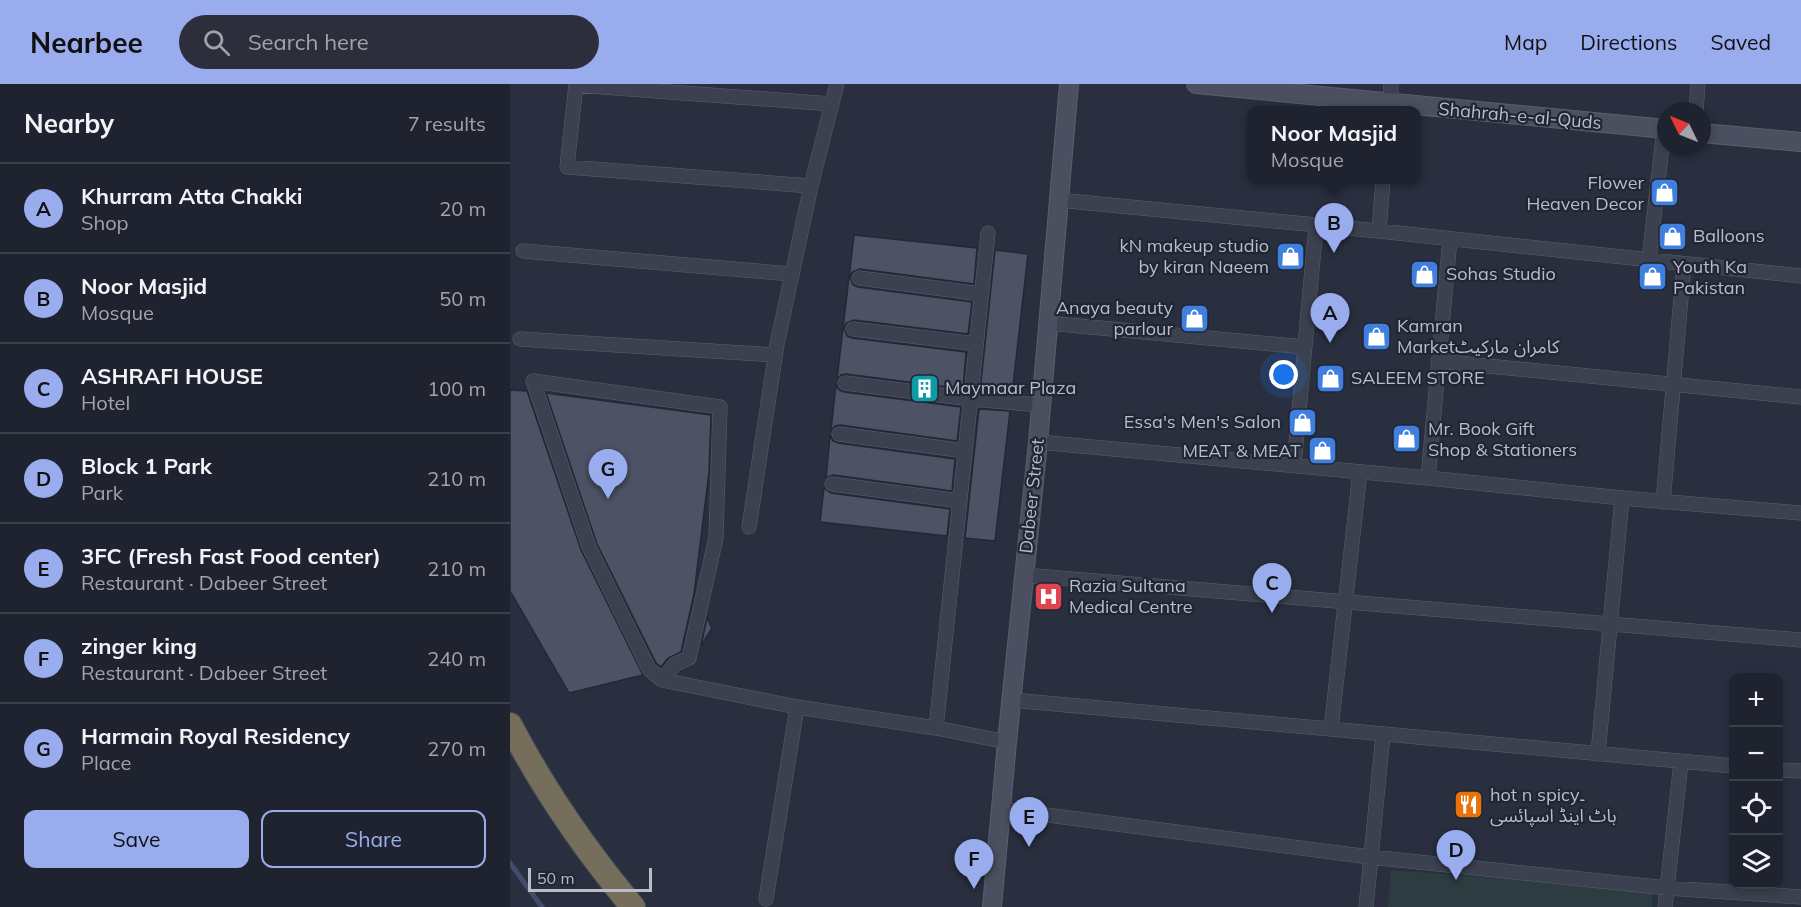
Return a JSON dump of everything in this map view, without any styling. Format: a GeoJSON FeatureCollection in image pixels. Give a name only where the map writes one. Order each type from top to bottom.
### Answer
{"type":"FeatureCollection","features":[{"type":"Feature","properties":{"kind":"highway"},"geometry":{"type":"LineString","coordinates":[[510,725],[541,780],[599,867],[633,907]]}},
{"type":"Feature","properties":{"kind":"street"},"geometry":{"type":"LineString","coordinates":[[749,527],[775,355],[811,186],[837,84]]}},
{"type":"Feature","properties":{"kind":"street","name":"Dabeer Street"},"geometry":{"type":"LineString","coordinates":[[992,907],[1038,442],[1069,84]]}},
{"type":"Feature","properties":{"kind":"street","name":"Shahrah-e-al-Quds"},"geometry":{"type":"LineString","coordinates":[[1196,84],[1382,106]]}},
{"type":"Feature","properties":{"kind":"street"},"geometry":{"type":"LineString","coordinates":[[1390,106],[1391,84]]}},
{"type":"Feature","properties":{"kind":"street"},"geometry":{"type":"LineString","coordinates":[[1697,102],[1698,84]]}},
{"type":"Feature","properties":{"kind":"street"},"geometry":{"type":"LineString","coordinates":[[811,186],[567,166],[576,85],[748,91],[832,104]]}},
{"type":"Feature","properties":{"kind":"street","name":"Shahrah-e-al-Quds"},"geometry":{"type":"LineString","coordinates":[[1421,109],[1657,128]]}},
{"type":"Feature","properties":{"kind":"street"},"geometry":{"type":"LineString","coordinates":[[1711,134],[1801,142]]}},
{"type":"Feature","properties":{"kind":"street"},"geometry":{"type":"LineString","coordinates":[[1649,260],[1662,156]]}},
{"type":"Feature","properties":{"kind":"street"},"geometry":{"type":"LineString","coordinates":[[1379,231],[1383,184]]}},
{"type":"Feature","properties":{"kind":"street"},"geometry":{"type":"LineString","coordinates":[[1058,200],[1379,231],[1801,276]]}},
{"type":"Feature","properties":{"kind":"street"},"geometry":{"type":"LineString","coordinates":[[1294,465],[1316,226]]}},
{"type":"Feature","properties":{"kind":"street"},"geometry":{"type":"LineString","coordinates":[[936,728],[988,233]]}},
{"type":"Feature","properties":{"kind":"street"},"geometry":{"type":"LineString","coordinates":[[1428,478],[1450,239]]}},
{"type":"Feature","properties":{"kind":"street"},"geometry":{"type":"LineString","coordinates":[[523,251],[792,273]]}},
{"type":"Feature","properties":{"kind":"street"},"geometry":{"type":"LineString","coordinates":[[1663,502],[1684,264]]}},
{"type":"Feature","properties":{"kind":"street"},"geometry":{"type":"LineString","coordinates":[[859,278],[981,294]]}},
{"type":"Feature","properties":{"kind":"street"},"geometry":{"type":"LineString","coordinates":[[1047,323],[1305,347]]}},
{"type":"Feature","properties":{"kind":"street"},"geometry":{"type":"LineString","coordinates":[[853,329],[976,344]]}},
{"type":"Feature","properties":{"kind":"street"},"geometry":{"type":"LineString","coordinates":[[520,339],[775,355]]}},
{"type":"Feature","properties":{"kind":"street"},"geometry":{"type":"LineString","coordinates":[[1438,360],[1801,397]]}},
{"type":"Feature","properties":{"kind":"street"},"geometry":{"type":"LineString","coordinates":[[662,680],[675,664],[689,658],[716,538],[720,407],[533,381],[589,547],[649,669],[662,680],[797,707],[936,728],[1007,742]]}},
{"type":"Feature","properties":{"kind":"street"},"geometry":{"type":"LineString","coordinates":[[845,383],[1040,405]]}},
{"type":"Feature","properties":{"kind":"street"},"geometry":{"type":"LineString","coordinates":[[839,434],[965,451]]}},
{"type":"Feature","properties":{"kind":"street"},"geometry":{"type":"LineString","coordinates":[[1038,442],[1663,502],[1801,513]]}},
{"type":"Feature","properties":{"kind":"street"},"geometry":{"type":"LineString","coordinates":[[1331,729],[1360,472]]}},
{"type":"Feature","properties":{"kind":"street"},"geometry":{"type":"LineString","coordinates":[[832,484],[960,501]]}},
{"type":"Feature","properties":{"kind":"street"},"geometry":{"type":"LineString","coordinates":[[1598,754],[1622,498]]}},
{"type":"Feature","properties":{"kind":"street"},"geometry":{"type":"LineString","coordinates":[[1024,575],[1801,640]]}},
{"type":"Feature","properties":{"kind":"street"},"geometry":{"type":"LineString","coordinates":[[1012,700],[1729,766]]}},
{"type":"Feature","properties":{"kind":"street"},"geometry":{"type":"LineString","coordinates":[[766,899],[797,707]]}},
{"type":"Feature","properties":{"kind":"street"},"geometry":{"type":"LineString","coordinates":[[1366,907],[1383,735]]}},
{"type":"Feature","properties":{"kind":"street"},"geometry":{"type":"LineString","coordinates":[[1665,907],[1681,762]]}},
{"type":"Feature","properties":{"kind":"street"},"geometry":{"type":"LineString","coordinates":[[1783,770],[1801,771]]}},
{"type":"Feature","properties":{"kind":"street"},"geometry":{"type":"LineString","coordinates":[[1001,810],[1370,857],[1667,888],[1801,897]]}},
{"type":"Feature","properties":{"kind":"shaded area"},"geometry":{"type":"Polygon","coordinates":[[[1391,870],[1653,890],[1652,907],[1388,907],[1391,870]]]}},
{"type":"Feature","properties":{"kind":"building"},"geometry":{"type":"Polygon","coordinates":[[[854,235],[977,248],[974,284],[860,269],[852,272],[850,277],[853,285],[858,287],[972,302],[968,334],[854,320],[846,323],[844,328],[847,336],[852,338],[966,352],[963,389],[846,374],[837,379],[854,235]]]}},
{"type":"Feature","properties":{"kind":"building"},"geometry":{"type":"Polygon","coordinates":[[[995,250],[1028,254],[1012,394],[980,391],[995,250]]]}},
{"type":"Feature","properties":{"kind":"building"},"geometry":{"type":"Polygon","coordinates":[[[836,385],[844,392],[961,407],[957,441],[840,425],[831,430],[836,385]]]}},
{"type":"Feature","properties":{"kind":"building"},"geometry":{"type":"Polygon","coordinates":[[[510,390],[527,391],[581,550],[643,675],[569,693],[510,591],[510,390]]]}},
{"type":"Feature","properties":{"kind":"building"},"geometry":{"type":"Polygon","coordinates":[[[546,393],[711,415],[709,472],[694,594],[681,652],[668,658],[661,667],[656,663],[597,544],[546,393]]]}},
{"type":"Feature","properties":{"kind":"building"},"geometry":{"type":"Polygon","coordinates":[[[979,409],[1010,411],[995,541],[965,538],[979,409]]]}},
{"type":"Feature","properties":{"kind":"building"},"geometry":{"type":"Polygon","coordinates":[[[830,436],[838,443],[955,459],[952,491],[833,475],[826,478],[830,436]]]}},
{"type":"Feature","properties":{"kind":"building"},"geometry":{"type":"Polygon","coordinates":[[[824,488],[831,493],[950,509],[947,536],[820,522],[824,488]]]}},
{"type":"Feature","properties":{"kind":"building"},"geometry":{"type":"Polygon","coordinates":[[[707,618],[712,628],[701,646],[707,618]]]}},
{"type":"Feature","properties":{"kind":"waterway"},"geometry":{"type":"LineString","coordinates":[[510,863],[542,907]]}},
{"type":"Feature","properties":{"kind":"place","name":"Flower Heaven Decor"},"geometry":{"type":"Point","coordinates":[1665,193]}},
{"type":"Feature","properties":{"kind":"place","name":"Balloons"},"geometry":{"type":"Point","coordinates":[1672,236]}},
{"type":"Feature","properties":{"kind":"place","name":"Noor Masjid"},"geometry":{"type":"Point","coordinates":[1334,253]}},
{"type":"Feature","properties":{"kind":"place","name":"kN makeup studio by kiran Naeem"},"geometry":{"type":"Point","coordinates":[1290,256]}},
{"type":"Feature","properties":{"kind":"place","name":"Sohas Studio"},"geometry":{"type":"Point","coordinates":[1425,274]}},
{"type":"Feature","properties":{"kind":"place","name":"Youth Ka Pakistan"},"geometry":{"type":"Point","coordinates":[1652,277]}},
{"type":"Feature","properties":{"kind":"place","name":"Anaya beauty parlour"},"geometry":{"type":"Point","coordinates":[1194,318]}},
{"type":"Feature","properties":{"kind":"place","name":"Kamran Marketکامران مارکیٹ"},"geometry":{"type":"Point","coordinates":[1376,336]}},
{"type":"Feature","properties":{"kind":"place","name":"Khurram Atta Chakki"},"geometry":{"type":"Point","coordinates":[1330,343]}},
{"type":"Feature","properties":{"kind":"place","name":"SALEEM STORE"},"geometry":{"type":"Point","coordinates":[1330,378]}},
{"type":"Feature","properties":{"kind":"place","name":"Maymaar Plaza"},"geometry":{"type":"Point","coordinates":[924,388]}},
{"type":"Feature","properties":{"kind":"place","name":"Essa's Men's Salon"},"geometry":{"type":"Point","coordinates":[1302,422]}},
{"type":"Feature","properties":{"kind":"place","name":"Mr. Book Gift Shop & Stationers"},"geometry":{"type":"Point","coordinates":[1407,439]}},
{"type":"Feature","properties":{"kind":"place","name":"MEAT & MEAT"},"geometry":{"type":"Point","coordinates":[1322,451]}},
{"type":"Feature","properties":{"kind":"place","name":"Harmain Royal Residency"},"geometry":{"type":"Point","coordinates":[608,499]}},
{"type":"Feature","properties":{"kind":"place","name":"Razia Sultana Medical Centre"},"geometry":{"type":"Point","coordinates":[1048,596]}},
{"type":"Feature","properties":{"kind":"place","name":"ASHRAFI HOUSE"},"geometry":{"type":"Point","coordinates":[1272,613]}},
{"type":"Feature","properties":{"kind":"place","name":"hot n spicy۔ ہاٹ اینڈ اسپائسی"},"geometry":{"type":"Point","coordinates":[1469,805]}},
{"type":"Feature","properties":{"kind":"place","name":"3FC (Fresh Fast Food center)"},"geometry":{"type":"Point","coordinates":[1029,847]}},
{"type":"Feature","properties":{"kind":"place","name":"Block 1 Park"},"geometry":{"type":"Point","coordinates":[1456,880]}},
{"type":"Feature","properties":{"kind":"place","name":"zinger king"},"geometry":{"type":"Point","coordinates":[974,889]}}]}
